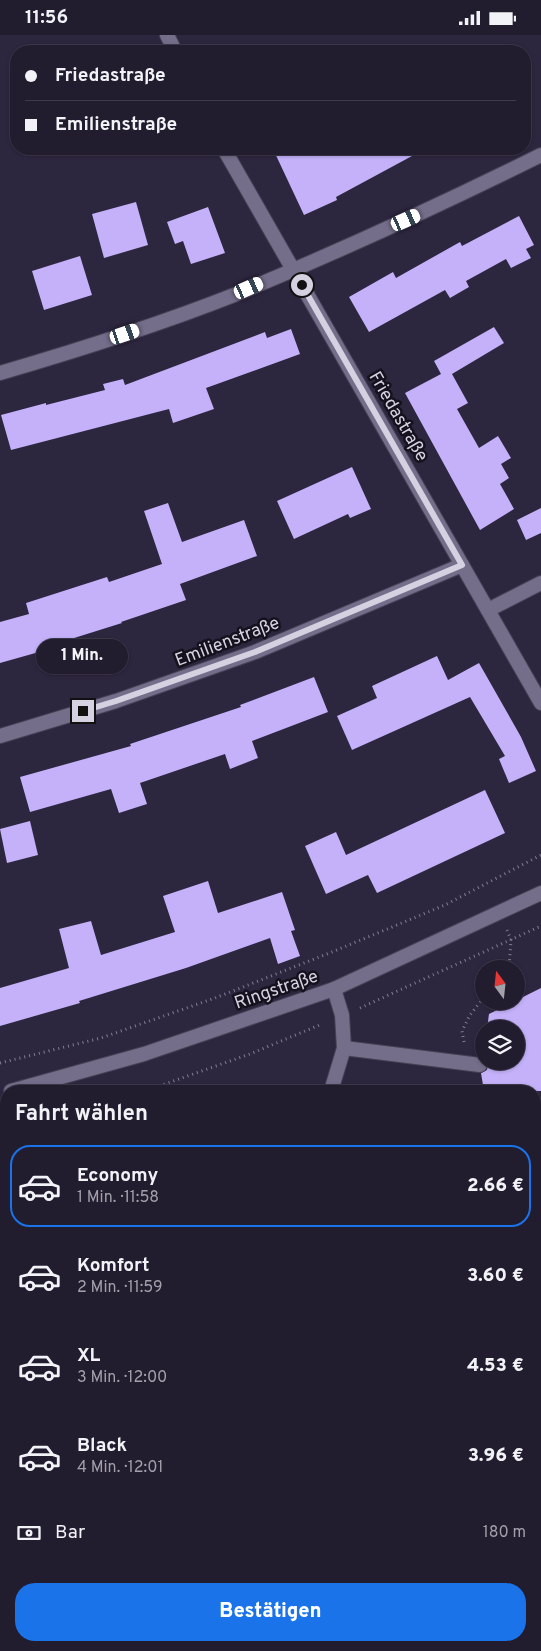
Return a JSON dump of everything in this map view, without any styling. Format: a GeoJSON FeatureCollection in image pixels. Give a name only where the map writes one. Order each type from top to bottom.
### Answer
{"type":"FeatureCollection","features":[{"type":"Feature","properties":{"kind":"street","name":"Friedastraße"},"geometry":{"type":"LineString","coordinates":[[227,155],[541,703]]}},
{"type":"Feature","properties":{"kind":"street"},"geometry":{"type":"LineString","coordinates":[[0,373],[70,353],[181,315],[234,294],[457,197],[541,155]]}},
{"type":"Feature","properties":{"kind":"street","name":"Emilienstraße"},"geometry":{"type":"LineString","coordinates":[[0,736],[116,701],[255,652],[462,565]]}},
{"type":"Feature","properties":{"kind":"street"},"geometry":{"type":"LineString","coordinates":[[488,610],[541,583]]}},
{"type":"Feature","properties":{"kind":"street","name":"Ringstraße"},"geometry":{"type":"LineString","coordinates":[[33,1085],[144,1054],[334,989],[500,914],[541,893]]}},
{"type":"Feature","properties":{"kind":"street"},"geometry":{"type":"LineString","coordinates":[[334,989],[342,1015],[344,1047],[334,1085]]}},
{"type":"Feature","properties":{"kind":"street"},"geometry":{"type":"LineString","coordinates":[[344,1047],[474,1064]]}},
{"type":"Feature","properties":{"kind":"path"},"geometry":{"type":"LineString","coordinates":[[0,1063],[101,1038],[215,998],[445,905],[541,855]]}},
{"type":"Feature","properties":{"kind":"path"},"geometry":{"type":"LineString","coordinates":[[500,914],[511,940],[510,960]]}},
{"type":"Feature","properties":{"kind":"path"},"geometry":{"type":"LineString","coordinates":[[162,1085],[250,1054],[541,926]]}},
{"type":"Feature","properties":{"kind":"path"},"geometry":{"type":"LineString","coordinates":[[474,1064],[462,1031],[475,1009]]}},
{"type":"Feature","properties":{"kind":"building"},"geometry":{"type":"Polygon","coordinates":[[[276,155],[414,155],[336,197],[337,200],[304,215],[276,155]]]}},
{"type":"Feature","properties":{"kind":"building"},"geometry":{"type":"Polygon","coordinates":[[[136,202],[148,245],[104,258],[92,214],[136,202]]]}},
{"type":"Feature","properties":{"kind":"building"},"geometry":{"type":"Polygon","coordinates":[[[208,207],[225,253],[191,264],[183,241],[175,244],[167,222],[208,207]]]}},
{"type":"Feature","properties":{"kind":"building"},"geometry":{"type":"Polygon","coordinates":[[[519,216],[534,245],[526,249],[531,258],[511,268],[506,259],[466,281],[469,287],[450,298],[445,290],[369,332],[349,297],[393,272],[396,278],[460,242],[462,246],[519,216]]]}},
{"type":"Feature","properties":{"kind":"building"},"geometry":{"type":"Polygon","coordinates":[[[80,256],[92,295],[44,310],[32,271],[80,256]]]}},
{"type":"Feature","properties":{"kind":"building"},"geometry":{"type":"Polygon","coordinates":[[[494,327],[504,343],[452,374],[468,403],[457,409],[479,448],[498,436],[511,458],[501,464],[509,478],[500,484],[514,509],[480,530],[405,393],[441,374],[434,361],[494,327]]]}},
{"type":"Feature","properties":{"kind":"building"},"geometry":{"type":"Polygon","coordinates":[[[291,329],[300,354],[206,388],[214,409],[173,423],[169,409],[11,450],[1,415],[105,390],[103,384],[123,379],[125,385],[265,332],[267,338],[291,329]]]}},
{"type":"Feature","properties":{"kind":"building"},"geometry":{"type":"Polygon","coordinates":[[[352,467],[371,509],[350,518],[348,514],[294,539],[277,501],[352,467]]]}},
{"type":"Feature","properties":{"kind":"building"},"geometry":{"type":"Polygon","coordinates":[[[168,503],[182,542],[244,520],[257,556],[180,584],[186,600],[122,623],[39,649],[39,652],[0,663],[0,622],[29,614],[26,603],[107,577],[109,582],[162,564],[144,511],[168,503]]]}},
{"type":"Feature","properties":{"kind":"building"},"geometry":{"type":"Polygon","coordinates":[[[541,508],[541,533],[526,540],[517,520],[541,508]]]}},
{"type":"Feature","properties":{"kind":"building"},"geometry":{"type":"Polygon","coordinates":[[[437,656],[448,680],[479,663],[521,737],[536,771],[509,783],[499,759],[505,756],[470,697],[352,750],[337,716],[377,698],[372,686],[437,656]]]}},
{"type":"Feature","properties":{"kind":"building"},"geometry":{"type":"Polygon","coordinates":[[[314,677],[328,712],[252,741],[258,758],[230,769],[225,754],[140,783],[147,804],[119,813],[111,789],[30,812],[20,777],[131,746],[130,744],[241,707],[240,705],[314,677]]]}},
{"type":"Feature","properties":{"kind":"building"},"geometry":{"type":"Polygon","coordinates":[[[485,790],[505,833],[377,893],[368,875],[326,894],[305,846],[336,832],[346,855],[485,790]]]}},
{"type":"Feature","properties":{"kind":"building"},"geometry":{"type":"Polygon","coordinates":[[[30,821],[38,855],[7,863],[0,829],[30,821]]]}},
{"type":"Feature","properties":{"kind":"building"},"geometry":{"type":"Polygon","coordinates":[[[208,881],[218,913],[282,892],[295,930],[291,931],[300,956],[278,964],[270,938],[186,968],[79,1001],[80,1003],[0,1026],[0,988],[69,968],[59,929],[91,921],[101,955],[175,932],[163,896],[208,881]]]}},
{"type":"Feature","properties":{"kind":"building"},"geometry":{"type":"Polygon","coordinates":[[[541,988],[541,1085],[483,1085],[481,1073],[487,1070],[525,1070],[525,1020],[488,1020],[489,1014],[497,1010],[525,1010],[525,996],[541,988]]]}},
{"type":"Feature","properties":{"kind":"route"},"geometry":{"type":"LineString","coordinates":[[83,711],[255,652],[462,565],[302,285]]}}]}
